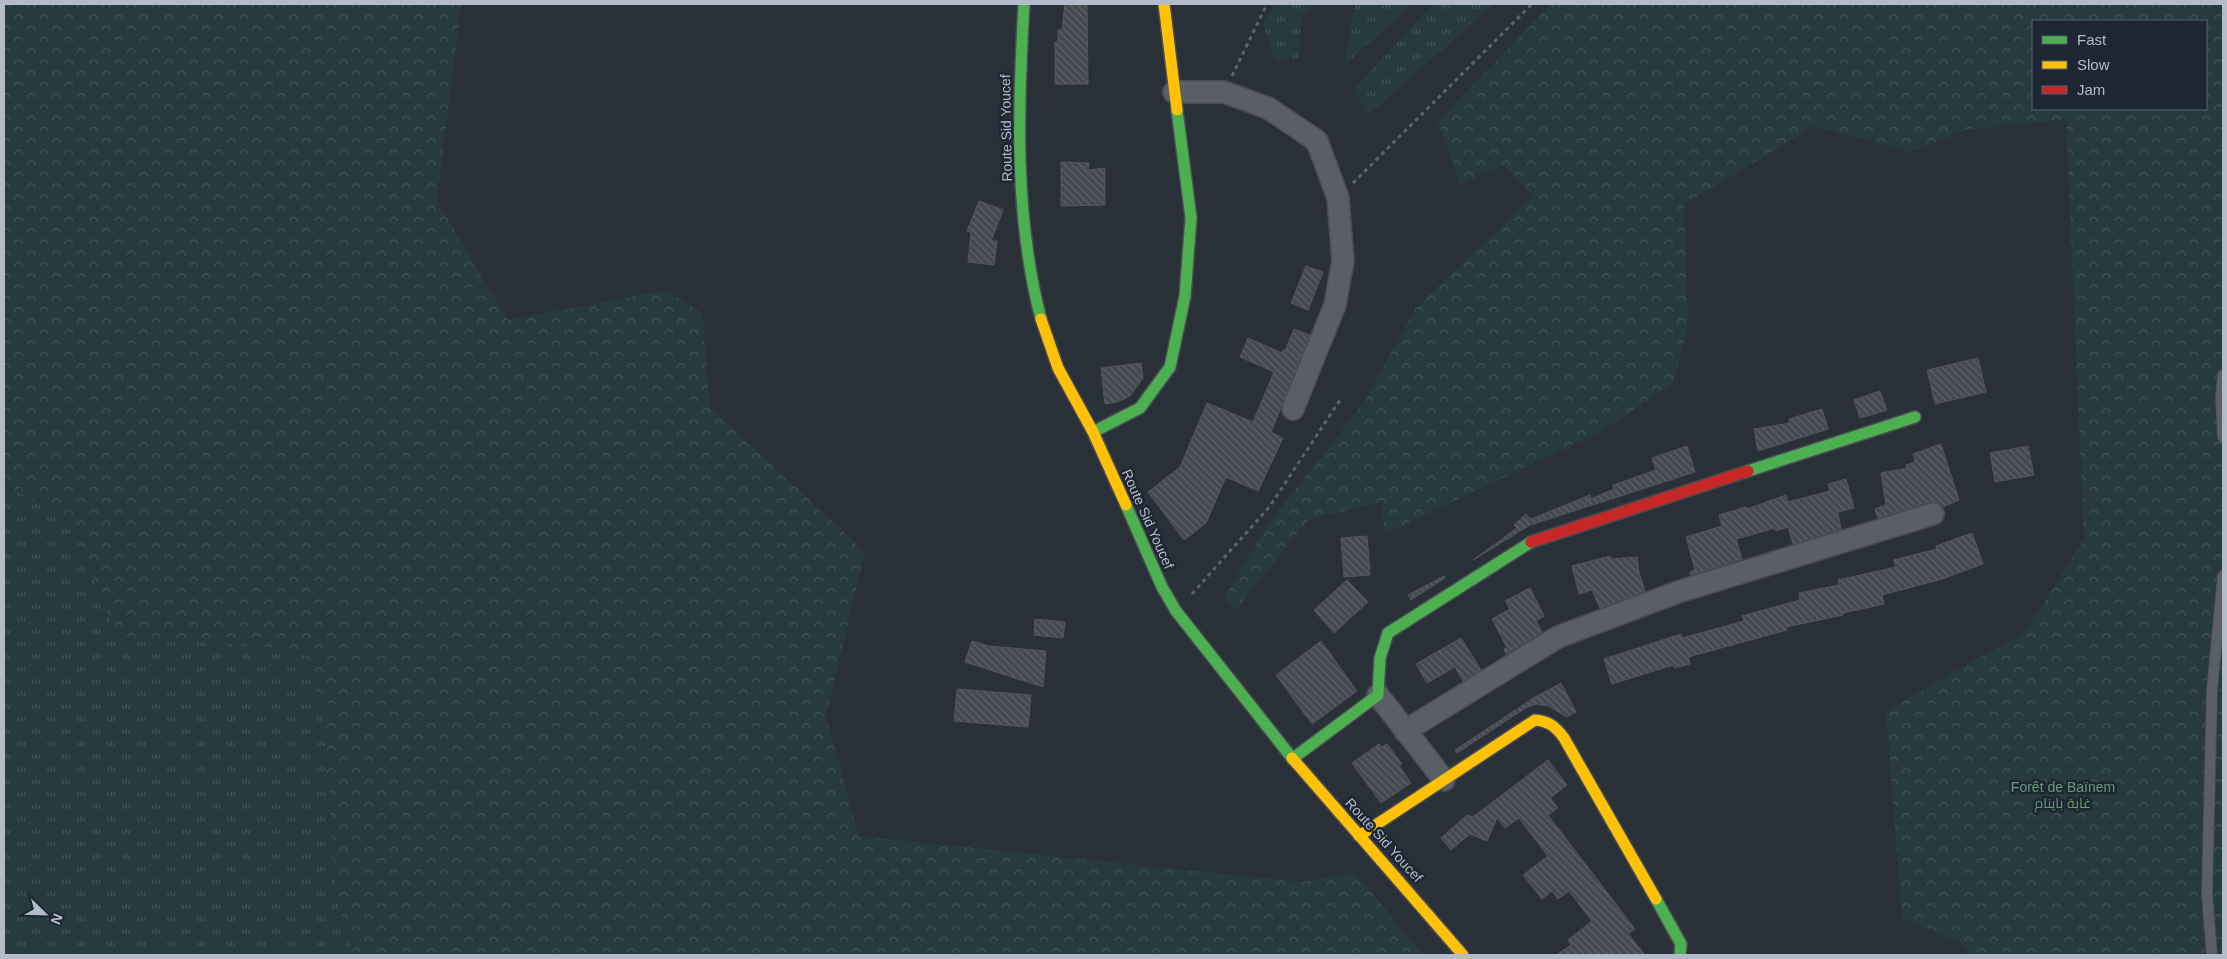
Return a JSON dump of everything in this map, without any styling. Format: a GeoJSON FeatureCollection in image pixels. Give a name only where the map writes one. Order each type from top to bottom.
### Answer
{"type":"FeatureCollection","features":[{"type":"Feature","properties":{"kind":"street","name":"Route Sid Youcef"},"geometry":{"type":"LineString","coordinates":[[1024,4],[1020,68],[1020,177],[1031,275],[1054,360],[1093,432],[1162,587],[1176,611],[1292,759],[1359,836],[1406,886],[1464,955]]}},
{"type":"Feature","properties":{"kind":"street"},"geometry":{"type":"LineString","coordinates":[[1093,432],[1140,408],[1170,367],[1184,296],[1191,218],[1164,4]]}},
{"type":"Feature","properties":{"kind":"street"},"geometry":{"type":"LineString","coordinates":[[1174,92],[1224,92],[1268,108],[1317,140],[1338,198],[1343,261],[1335,306],[1293,409]]}},
{"type":"Feature","properties":{"kind":"street"},"geometry":{"type":"LineString","coordinates":[[1292,759],[1378,695],[1380,684],[1378,665],[1381,645],[1388,633],[1534,540],[1915,417]]}},
{"type":"Feature","properties":{"kind":"street"},"geometry":{"type":"LineString","coordinates":[[1405,730],[1558,637],[1678,592],[1933,514]]}},
{"type":"Feature","properties":{"kind":"street"},"geometry":{"type":"LineString","coordinates":[[1378,695],[1444,780]]}},
{"type":"Feature","properties":{"kind":"street"},"geometry":{"type":"LineString","coordinates":[[1359,836],[1535,720],[1546,721],[1556,726],[1681,944],[1680,955]]}},
{"type":"Feature","properties":{"kind":"lane"},"geometry":{"type":"LineString","coordinates":[[2223,375],[2221,398],[2223,437]]}},
{"type":"Feature","properties":{"kind":"lane"},"geometry":{"type":"LineString","coordinates":[[2212,955],[2207,894],[2212,690],[2223,576]]}},
{"type":"Feature","properties":{"kind":"path"},"geometry":{"type":"LineString","coordinates":[[1224,92],[1267,4]]}},
{"type":"Feature","properties":{"kind":"path"},"geometry":{"type":"LineString","coordinates":[[1338,198],[1532,4]]}},
{"type":"Feature","properties":{"kind":"path"},"geometry":{"type":"LineString","coordinates":[[1176,611],[1217,568],[1270,506],[1342,396]]}},
{"type":"Feature","properties":{"kind":"green space"},"geometry":{"type":"Polygon","coordinates":[[[4,4],[461,4],[437,201],[508,320],[668,290],[702,314],[710,407],[865,552],[826,716],[859,836],[1302,882],[1355,872],[1423,955],[354,955],[336,898],[323,715],[303,650],[116,636],[71,520],[4,484],[4,4]]]}},
{"type":"Feature","properties":{"kind":"green space"},"geometry":{"type":"Polygon","coordinates":[[[1274,4],[1315,4],[1301,20],[1299,58],[1275,61],[1263,24],[1274,4]]]}},
{"type":"Feature","properties":{"kind":"green space"},"geometry":{"type":"Polygon","coordinates":[[[1355,4],[1414,4],[1344,65],[1354,7],[1355,4]]]}},
{"type":"Feature","properties":{"kind":"green space"},"geometry":{"type":"Polygon","coordinates":[[[1433,4],[1495,4],[1367,116],[1355,88],[1433,4]]]}},
{"type":"Feature","properties":{"kind":"green space","name":"Forêt de Baïnem غابة باينام"},"geometry":{"type":"Polygon","coordinates":[[[1551,4],[2223,4],[2223,955],[1966,955],[1967,947],[1902,917],[1886,711],[2025,632],[2084,539],[2066,119],[1965,130],[1911,152],[1814,126],[1684,205],[1688,328],[1673,384],[1598,433],[1385,534],[1381,502],[1309,519],[1235,611],[1224,598],[1266,527],[1364,402],[1415,309],[1533,196],[1503,165],[1460,185],[1438,121],[1551,4]]]}},
{"type":"Feature","properties":{"kind":"green space"},"geometry":{"type":"Polygon","coordinates":[[[4,484],[71,520],[116,636],[303,649],[323,715],[336,898],[354,955],[4,955],[4,484]]]}},
{"type":"Feature","properties":{"kind":"building"},"geometry":{"type":"Polygon","coordinates":[[[1065,4],[1087,4],[1088,84],[1055,84],[1055,42],[1058,42],[1058,30],[1062,30],[1065,4]]]}},
{"type":"Feature","properties":{"kind":"building"},"geometry":{"type":"Polygon","coordinates":[[[1061,162],[1089,163],[1088,170],[1105,168],[1105,205],[1061,206],[1061,162]]]}},
{"type":"Feature","properties":{"kind":"building"},"geometry":{"type":"Polygon","coordinates":[[[979,201],[1003,210],[991,241],[997,241],[994,265],[968,262],[971,232],[967,231],[979,201]]]}},
{"type":"Feature","properties":{"kind":"building"},"geometry":{"type":"Polygon","coordinates":[[[1306,266],[1323,272],[1308,310],[1291,303],[1306,266]]]}},
{"type":"Feature","properties":{"kind":"building"},"geometry":{"type":"Polygon","coordinates":[[[1294,329],[1310,335],[1271,432],[1283,438],[1258,491],[1226,477],[1206,523],[1184,540],[1148,492],[1180,467],[1207,403],[1253,422],[1274,372],[1240,357],[1248,338],[1282,353],[1283,350],[1285,351],[1294,329]]]}},
{"type":"Feature","properties":{"kind":"building"},"geometry":{"type":"Polygon","coordinates":[[[1978,358],[1986,392],[1935,404],[1927,370],[1978,358]]]}},
{"type":"Feature","properties":{"kind":"building"},"geometry":{"type":"Polygon","coordinates":[[[1141,363],[1143,378],[1130,396],[1117,402],[1105,404],[1101,368],[1141,363]]]}},
{"type":"Feature","properties":{"kind":"building"},"geometry":{"type":"Polygon","coordinates":[[[1880,391],[1887,410],[1860,418],[1854,400],[1880,391]]]}},
{"type":"Feature","properties":{"kind":"building"},"geometry":{"type":"Polygon","coordinates":[[[1822,409],[1828,429],[1758,451],[1754,429],[1790,423],[1789,419],[1822,409]]]}},
{"type":"Feature","properties":{"kind":"building"},"geometry":{"type":"Polygon","coordinates":[[[1941,444],[1959,500],[1943,507],[1936,502],[1929,502],[1878,518],[1875,509],[1886,505],[1881,473],[1907,468],[1906,465],[1915,462],[1913,454],[1941,444]]]}},
{"type":"Feature","properties":{"kind":"building"},"geometry":{"type":"Polygon","coordinates":[[[1687,446],[1695,472],[1530,525],[1473,560],[1517,528],[1514,525],[1526,514],[1531,519],[1590,495],[1591,497],[1586,501],[1614,489],[1613,485],[1656,470],[1652,458],[1687,446]]]}},
{"type":"Feature","properties":{"kind":"building"},"geometry":{"type":"Polygon","coordinates":[[[2028,446],[2034,475],[1995,482],[1990,453],[2028,446]]]}},
{"type":"Feature","properties":{"kind":"building"},"geometry":{"type":"Polygon","coordinates":[[[1846,479],[1854,508],[1838,512],[1841,529],[1793,544],[1788,527],[1776,531],[1775,528],[1736,539],[1742,559],[1691,575],[1690,572],[1695,570],[1686,537],[1722,526],[1719,515],[1746,507],[1747,509],[1786,495],[1788,502],[1830,491],[1828,484],[1846,479]]]}},
{"type":"Feature","properties":{"kind":"building"},"geometry":{"type":"Polygon","coordinates":[[[1972,533],[1983,564],[1942,579],[1882,595],[1884,604],[1786,627],[1787,630],[1688,657],[1690,664],[1674,668],[1673,665],[1612,684],[1604,659],[1681,634],[1682,638],[1744,621],[1742,616],[1800,600],[1799,593],[1839,585],[1838,580],[1896,567],[1894,560],[1937,549],[1936,546],[1972,533]]]}},
{"type":"Feature","properties":{"kind":"building"},"geometry":{"type":"Polygon","coordinates":[[[1367,536],[1370,575],[1344,577],[1341,538],[1367,536]]]}},
{"type":"Feature","properties":{"kind":"building"},"geometry":{"type":"Polygon","coordinates":[[[1610,556],[1611,559],[1637,557],[1639,573],[1645,591],[1600,608],[1592,590],[1579,594],[1572,566],[1610,556]]]}},
{"type":"Feature","properties":{"kind":"building"},"geometry":{"type":"Polygon","coordinates":[[[1444,576],[1445,578],[1411,600],[1408,595],[1444,576]]]}},
{"type":"Feature","properties":{"kind":"building"},"geometry":{"type":"Polygon","coordinates":[[[1347,580],[1368,602],[1334,633],[1314,610],[1347,580]]]}},
{"type":"Feature","properties":{"kind":"building"},"geometry":{"type":"Polygon","coordinates":[[[1530,588],[1544,616],[1536,621],[1542,632],[1506,654],[1504,649],[1507,648],[1492,619],[1510,609],[1505,601],[1530,588]]]}},
{"type":"Feature","properties":{"kind":"building"},"geometry":{"type":"Polygon","coordinates":[[[1035,619],[1065,622],[1063,638],[1034,635],[1035,619]]]}},
{"type":"Feature","properties":{"kind":"building"},"geometry":{"type":"Polygon","coordinates":[[[1461,638],[1481,670],[1463,681],[1455,667],[1427,683],[1416,664],[1461,638]]]}},
{"type":"Feature","properties":{"kind":"building"},"geometry":{"type":"Polygon","coordinates":[[[972,641],[989,646],[1046,651],[1043,687],[965,662],[972,641]]]}},
{"type":"Feature","properties":{"kind":"building"},"geometry":{"type":"Polygon","coordinates":[[[1321,641],[1357,691],[1312,724],[1276,675],[1321,641]]]}},
{"type":"Feature","properties":{"kind":"building"},"geometry":{"type":"Polygon","coordinates":[[[1561,683],[1576,712],[1567,717],[1548,706],[1537,704],[1527,707],[1457,753],[1455,750],[1535,697],[1561,683]]]}},
{"type":"Feature","properties":{"kind":"building"},"geometry":{"type":"Polygon","coordinates":[[[957,689],[1031,695],[1028,727],[954,721],[957,689]]]}},
{"type":"Feature","properties":{"kind":"building"},"geometry":{"type":"Polygon","coordinates":[[[1379,744],[1382,747],[1387,744],[1402,764],[1399,766],[1411,783],[1381,803],[1352,763],[1379,744]]]}},
{"type":"Feature","properties":{"kind":"building"},"geometry":{"type":"Polygon","coordinates":[[[1548,760],[1567,785],[1550,798],[1558,808],[1548,815],[1635,929],[1628,934],[1645,955],[1556,955],[1571,945],[1568,940],[1592,921],[1569,891],[1558,899],[1552,891],[1542,899],[1523,875],[1548,856],[1519,818],[1505,828],[1497,818],[1487,841],[1470,834],[1451,850],[1441,838],[1467,815],[1473,817],[1548,760]]]}},
{"type":"Feature","properties":{"kind":"traffic: fast"},"geometry":{"type":"LineString","coordinates":[[1024,4],[1020,83],[1022,202],[1032,280],[1041,319]]}},
{"type":"Feature","properties":{"kind":"traffic: fast"},"geometry":{"type":"LineString","coordinates":[[1093,432],[1140,408],[1170,367],[1185,296],[1191,218],[1177,110]]}},
{"type":"Feature","properties":{"kind":"traffic: fast"},"geometry":{"type":"LineString","coordinates":[[1748,471],[1915,417]]}},
{"type":"Feature","properties":{"kind":"traffic: fast"},"geometry":{"type":"LineString","coordinates":[[1126,505],[1162,587],[1176,611],[1292,758]]}},
{"type":"Feature","properties":{"kind":"traffic: fast"},"geometry":{"type":"LineString","coordinates":[[1292,759],[1378,695],[1380,658],[1388,633],[1531,542]]}},
{"type":"Feature","properties":{"kind":"traffic: fast"},"geometry":{"type":"LineString","coordinates":[[1656,899],[1681,944],[1680,955]]}},
{"type":"Feature","properties":{"kind":"traffic: slow"},"geometry":{"type":"LineString","coordinates":[[1164,4],[1177,110]]}},
{"type":"Feature","properties":{"kind":"traffic: slow"},"geometry":{"type":"LineString","coordinates":[[1041,319],[1058,368],[1093,432],[1126,505]]}},
{"type":"Feature","properties":{"kind":"traffic: slow"},"geometry":{"type":"LineString","coordinates":[[1359,836],[1535,720],[1540,721],[1552,725],[1564,738],[1656,899]]}},
{"type":"Feature","properties":{"kind":"traffic: slow"},"geometry":{"type":"LineString","coordinates":[[1292,758],[1463,955]]}},
{"type":"Feature","properties":{"kind":"traffic: jam"},"geometry":{"type":"LineString","coordinates":[[1531,542],[1748,471]]}}]}
